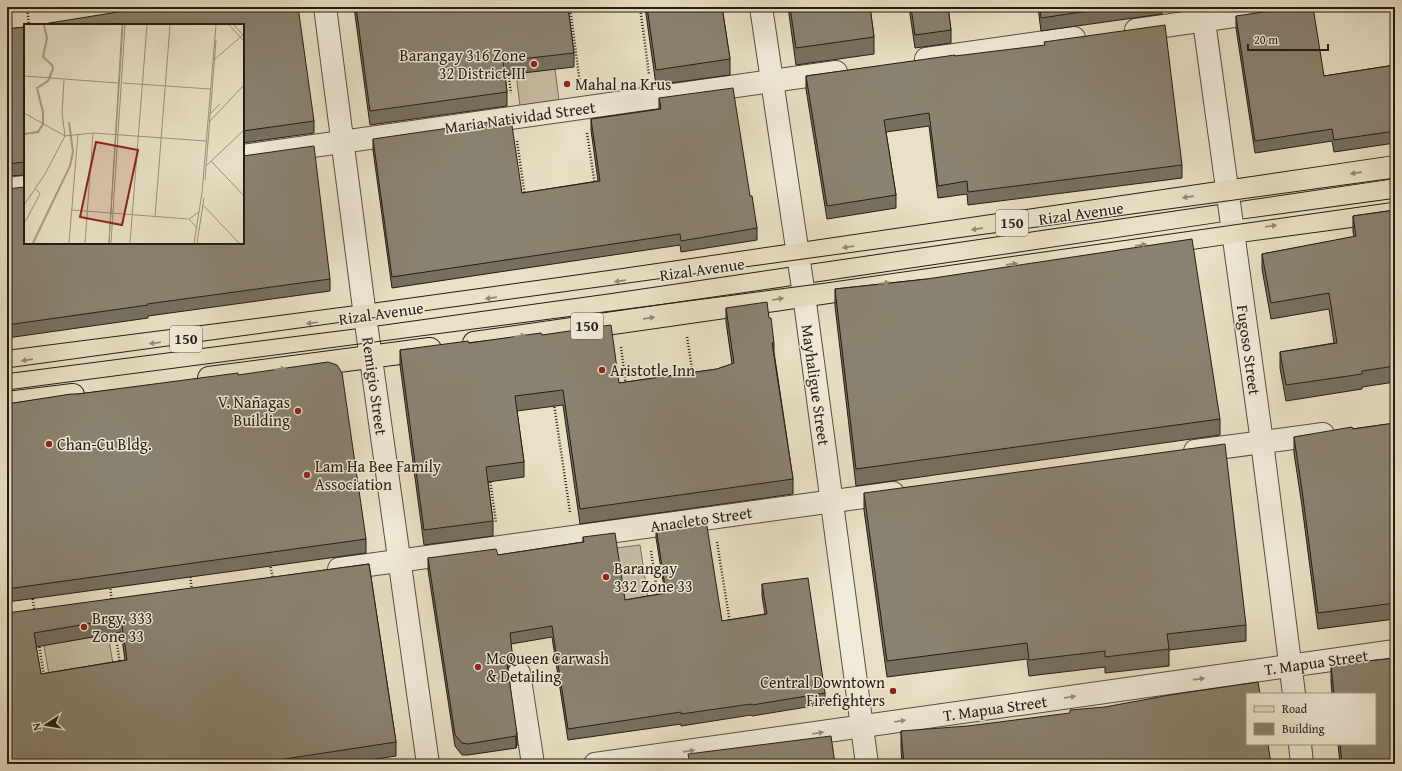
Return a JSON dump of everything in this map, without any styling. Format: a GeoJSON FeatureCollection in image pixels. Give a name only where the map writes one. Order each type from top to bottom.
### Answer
{"type":"FeatureCollection","features":[{"type":"Feature","properties":{"kind":"main road","name":"Rizal Avenue"},"geometry":{"type":"LineString","coordinates":[[7,362],[365,316],[610,282],[1395,167]]}},
{"type":"Feature","properties":{"kind":"main road","name":"150"},"geometry":{"type":"LineString","coordinates":[[191,380],[452,346],[1232,232],[1395,210]]}},
{"type":"Feature","properties":{"kind":"main road"},"geometry":{"type":"LineString","coordinates":[[7,403],[90,393]]}},
{"type":"Feature","properties":{"kind":"street","name":"Remigio Street"},"geometry":{"type":"LineString","coordinates":[[325,7],[365,316],[428,764]]}},
{"type":"Feature","properties":{"kind":"street","name":"Mayhaligue Street"},"geometry":{"type":"LineString","coordinates":[[761,7],[804,295],[867,764]]}},
{"type":"Feature","properties":{"kind":"street"},"geometry":{"type":"LineString","coordinates":[[1117,32],[1202,14],[1297,7]]}},
{"type":"Feature","properties":{"kind":"street","name":"Fugoso Street"},"geometry":{"type":"LineString","coordinates":[[1202,14],[1262,442],[1294,693]]}},
{"type":"Feature","properties":{"kind":"street"},"geometry":{"type":"LineString","coordinates":[[905,62],[1094,36]]}},
{"type":"Feature","properties":{"kind":"street","name":"Maria Natividad Street"},"geometry":{"type":"LineString","coordinates":[[244,156],[858,69]]}},
{"type":"Feature","properties":{"kind":"street"},"geometry":{"type":"LineString","coordinates":[[7,189],[24,187]]}},
{"type":"Feature","properties":{"kind":"street"},"geometry":{"type":"LineString","coordinates":[[1176,454],[1340,431]]}},
{"type":"Feature","properties":{"kind":"street","name":"Anacleto Street"},"geometry":{"type":"LineString","coordinates":[[320,572],[909,491]]}},
{"type":"Feature","properties":{"kind":"street","name":"T. Mapua Street"},"geometry":{"type":"LineString","coordinates":[[595,764],[1395,651]]}},
{"type":"Feature","properties":{"kind":"street"},"geometry":{"type":"LineString","coordinates":[[519,673],[533,764]]}},
{"type":"Feature","properties":{"kind":"street"},"geometry":{"type":"LineString","coordinates":[[1300,745],[1302,764]]}},
{"type":"Feature","properties":{"kind":"path"},"geometry":{"type":"LineString","coordinates":[[27,7],[29,24]]}},
{"type":"Feature","properties":{"kind":"path"},"geometry":{"type":"LineString","coordinates":[[111,7],[113,19]]}},
{"type":"Feature","properties":{"kind":"path"},"geometry":{"type":"LineString","coordinates":[[570,7],[583,108],[596,191]]}},
{"type":"Feature","properties":{"kind":"path"},"geometry":{"type":"LineString","coordinates":[[640,7],[652,98]]}},
{"type":"Feature","properties":{"kind":"path"},"geometry":{"type":"LineString","coordinates":[[508,70],[525,197]]}},
{"type":"Feature","properties":{"kind":"path"},"geometry":{"type":"LineString","coordinates":[[490,476],[500,547]]}},
{"type":"Feature","properties":{"kind":"path"},"geometry":{"type":"LineString","coordinates":[[270,562],[274,586]]}},
{"type":"Feature","properties":{"kind":"path"},"geometry":{"type":"LineString","coordinates":[[189,566],[193,597]]}},
{"type":"Feature","properties":{"kind":"path"},"geometry":{"type":"LineString","coordinates":[[109,585],[113,608]]}},
{"type":"Feature","properties":{"kind":"path"},"geometry":{"type":"LineString","coordinates":[[32,596],[35,618]]}},
{"type":"Feature","properties":{"kind":"path"},"geometry":{"type":"LineString","coordinates":[[115,624],[121,670]]}},
{"type":"Feature","properties":{"kind":"path"},"geometry":{"type":"LineString","coordinates":[[39,642],[44,680]]}},
{"type":"Feature","properties":{"kind":"shaded area"},"geometry":{"type":"Polygon","coordinates":[[[555,69],[559,101],[520,106],[516,74],[555,69]]]}},
{"type":"Feature","properties":{"kind":"shaded area"},"geometry":{"type":"Polygon","coordinates":[[[640,545],[648,598],[624,602],[616,548],[640,545]]]}},
{"type":"Feature","properties":{"kind":"shaded area"},"geometry":{"type":"Polygon","coordinates":[[[40,623],[64,642],[108,634],[115,676],[51,686],[40,623]]]}},
{"type":"Feature","properties":{"kind":"building"},"geometry":{"type":"Polygon","coordinates":[[[140,7],[298,7],[314,121],[244,131],[244,24],[43,24],[118,12],[118,10],[140,7]]]}},
{"type":"Feature","properties":{"kind":"building"},"geometry":{"type":"Polygon","coordinates":[[[356,7],[568,7],[574,53],[503,61],[507,92],[370,111],[356,7]]]}},
{"type":"Feature","properties":{"kind":"building"},"geometry":{"type":"Polygon","coordinates":[[[647,7],[722,7],[730,59],[656,70],[647,7]]]}},
{"type":"Feature","properties":{"kind":"building"},"geometry":{"type":"Polygon","coordinates":[[[790,7],[870,7],[874,37],[796,48],[790,7]]]}},
{"type":"Feature","properties":{"kind":"building"},"geometry":{"type":"Polygon","coordinates":[[[911,7],[948,7],[951,30],[915,35],[911,7]]]}},
{"type":"Feature","properties":{"kind":"building"},"geometry":{"type":"Polygon","coordinates":[[[1040,7],[1116,7],[1041,18],[1040,7]]]}},
{"type":"Feature","properties":{"kind":"building"},"geometry":{"type":"Polygon","coordinates":[[[1299,7],[1313,7],[1324,76],[1395,65],[1395,131],[1334,140],[1332,129],[1255,141],[1236,16],[1299,7]]]}},
{"type":"Feature","properties":{"kind":"building"},"geometry":{"type":"Polygon","coordinates":[[[1165,25],[1182,165],[968,192],[967,181],[938,186],[929,113],[884,120],[896,195],[827,206],[806,76],[955,55],[1045,45],[1044,42],[1165,25]]]}},
{"type":"Feature","properties":{"kind":"building"},"geometry":{"type":"Polygon","coordinates":[[[24,27],[24,162],[7,164],[7,29],[24,27]]]}},
{"type":"Feature","properties":{"kind":"building"},"geometry":{"type":"Polygon","coordinates":[[[733,88],[750,196],[752,196],[757,228],[681,241],[680,234],[392,277],[373,139],[511,119],[522,193],[600,181],[591,119],[661,109],[659,98],[733,88]]]}},
{"type":"Feature","properties":{"kind":"building"},"geometry":{"type":"Polygon","coordinates":[[[314,146],[330,279],[7,325],[7,189],[24,187],[24,244],[244,244],[244,156],[314,146]]]}},
{"type":"Feature","properties":{"kind":"building"},"geometry":{"type":"Polygon","coordinates":[[[1395,210],[1395,366],[1362,371],[1362,374],[1286,385],[1280,352],[1337,343],[1329,293],[1271,303],[1262,254],[1356,236],[1353,216],[1395,210]]]}},
{"type":"Feature","properties":{"kind":"building"},"geometry":{"type":"Polygon","coordinates":[[[1192,239],[1220,419],[856,469],[835,289],[927,279],[1192,239]]]}},
{"type":"Feature","properties":{"kind":"building"},"geometry":{"type":"Polygon","coordinates":[[[767,302],[769,318],[771,318],[774,343],[772,343],[793,479],[580,509],[563,390],[515,396],[524,462],[486,467],[493,521],[424,530],[400,350],[468,341],[469,343],[541,333],[542,335],[611,325],[619,383],[717,369],[734,363],[726,308],[767,302]]]}},
{"type":"Feature","properties":{"kind":"building"},"geometry":{"type":"Polygon","coordinates":[[[328,362],[337,365],[342,373],[366,539],[7,589],[7,404],[71,394],[238,373],[238,375],[328,362]]]}},
{"type":"Feature","properties":{"kind":"building"},"geometry":{"type":"Polygon","coordinates":[[[1395,423],[1395,603],[1318,613],[1294,437],[1352,427],[1353,429],[1395,423]]]}},
{"type":"Feature","properties":{"kind":"building"},"geometry":{"type":"Polygon","coordinates":[[[1225,444],[1246,625],[1167,634],[1169,649],[1105,657],[1105,651],[1029,660],[1027,643],[887,661],[864,493],[1225,444]]]}},
{"type":"Feature","properties":{"kind":"building"},"geometry":{"type":"Polygon","coordinates":[[[706,520],[722,621],[767,614],[762,584],[808,578],[825,693],[752,705],[681,714],[681,712],[568,729],[552,626],[510,633],[512,651],[508,657],[507,664],[517,733],[516,736],[468,744],[462,743],[455,735],[428,558],[496,549],[498,555],[584,542],[583,537],[615,533],[625,600],[666,593],[656,527],[706,520]]]}},
{"type":"Feature","properties":{"kind":"building"},"geometry":{"type":"Polygon","coordinates":[[[369,564],[396,742],[252,764],[7,764],[7,613],[369,564]],[[121,618],[34,633],[41,674],[127,660],[121,618]]]}},
{"type":"Feature","properties":{"kind":"building"},"geometry":{"type":"Polygon","coordinates":[[[1395,658],[1395,764],[1342,764],[1340,745],[1376,745],[1376,693],[1334,693],[1331,665],[1395,658]]]}},
{"type":"Feature","properties":{"kind":"building"},"geometry":{"type":"Polygon","coordinates":[[[1258,682],[1260,693],[1246,693],[1246,745],[1268,745],[1271,764],[904,764],[901,731],[968,726],[1070,713],[1070,710],[1105,707],[1170,695],[1258,682]]]}},
{"type":"Feature","properties":{"kind":"building"},"geometry":{"type":"Polygon","coordinates":[[[831,736],[835,764],[690,764],[688,754],[831,736]]]}},
{"type":"Feature","properties":{"kind":"tram line"},"geometry":{"type":"LineString","coordinates":[[7,368],[1395,178]]}},
{"type":"Feature","properties":{"kind":"tram line"},"geometry":{"type":"LineString","coordinates":[[7,390],[826,283],[1395,202]]}},
{"type":"Feature","properties":{"kind":"place","name":"Barangay 316 Zone 32 District III"},"geometry":{"type":"Point","coordinates":[534,64]}},
{"type":"Feature","properties":{"kind":"place","name":"Mahal na Krus"},"geometry":{"type":"Point","coordinates":[567,84]}},
{"type":"Feature","properties":{"kind":"place","name":"Aristotle Inn"},"geometry":{"type":"Point","coordinates":[602,370]}},
{"type":"Feature","properties":{"kind":"place","name":"V. Nañagas Building"},"geometry":{"type":"Point","coordinates":[298,411]}},
{"type":"Feature","properties":{"kind":"place","name":"Chan-Cu Bldg."},"geometry":{"type":"Point","coordinates":[49,444]}},
{"type":"Feature","properties":{"kind":"place","name":"Lam Ha Bee Family Association"},"geometry":{"type":"Point","coordinates":[307,475]}},
{"type":"Feature","properties":{"kind":"place","name":"Barangay 332 Zone 33"},"geometry":{"type":"Point","coordinates":[606,577]}},
{"type":"Feature","properties":{"kind":"place","name":"Brgy. 333 Zone 33"},"geometry":{"type":"Point","coordinates":[84,627]}},
{"type":"Feature","properties":{"kind":"place","name":"McQueen Carwash & Detailing"},"geometry":{"type":"Point","coordinates":[478,667]}},
{"type":"Feature","properties":{"kind":"place","name":"Central Downtown Firefighters"},"geometry":{"type":"Point","coordinates":[893,691]}}]}
